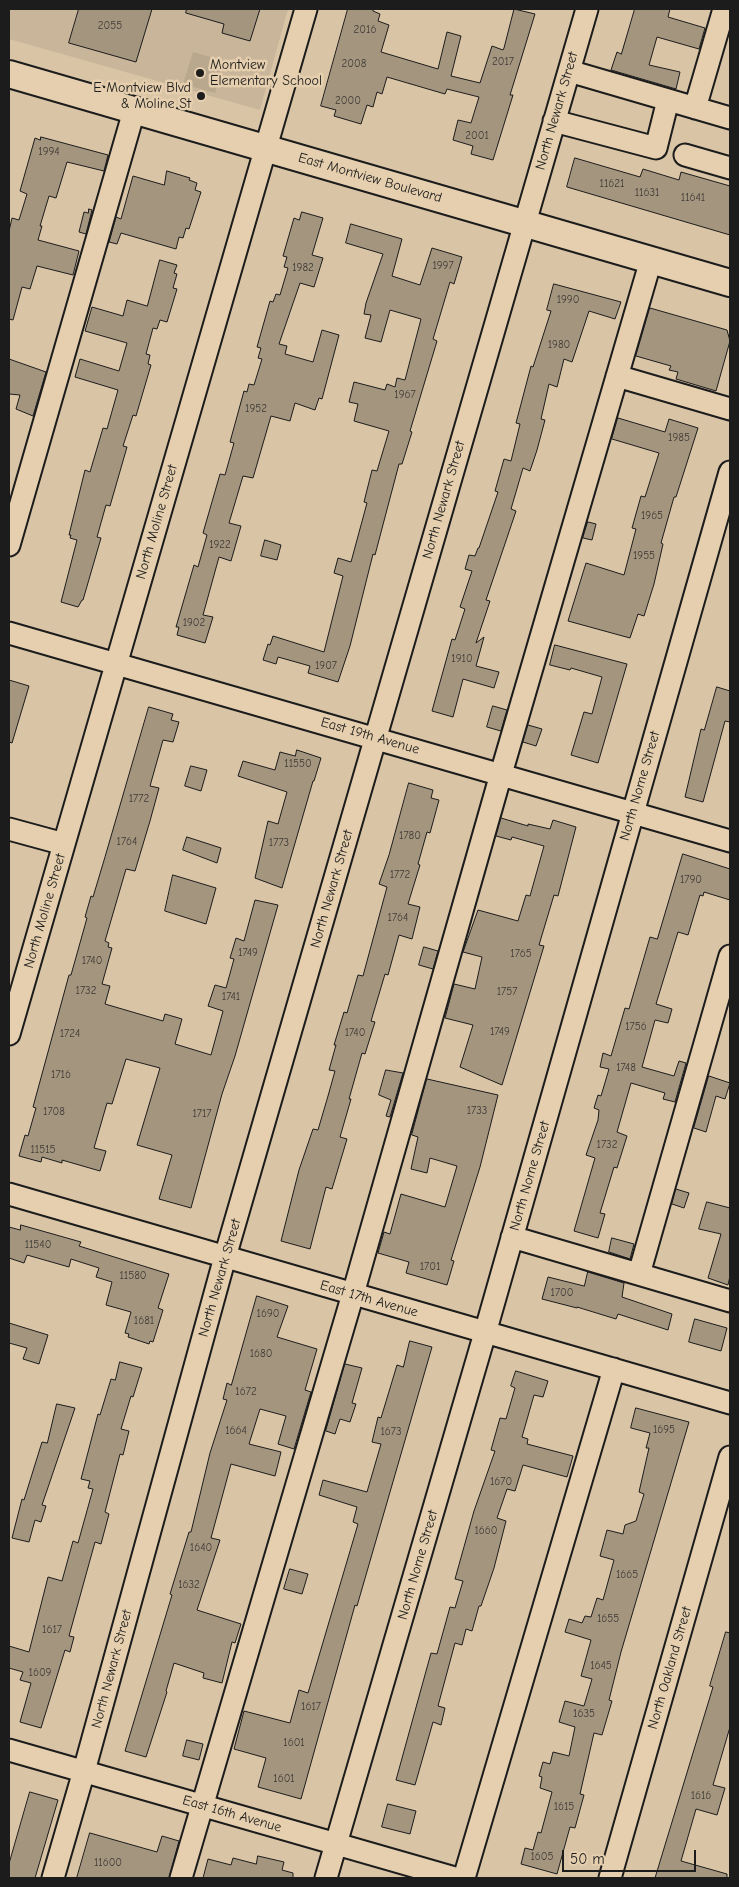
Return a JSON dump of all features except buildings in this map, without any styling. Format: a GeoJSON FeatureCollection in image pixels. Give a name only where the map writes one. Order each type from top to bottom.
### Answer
{"type":"FeatureCollection","features":[{"type":"Feature","properties":{"kind":"main road","name":"East Montview Boulevard"},"geometry":{"type":"LineString","coordinates":[[9,74],[525,222],[730,283]]}},
{"type":"Feature","properties":{"kind":"street","name":"North Moline Street"},"geometry":{"type":"LineString","coordinates":[[9,1034],[306,9]]}},
{"type":"Feature","properties":{"kind":"street","name":"North Newark Street"},"geometry":{"type":"LineString","coordinates":[[53,1878],[84,1772],[225,1257],[587,9]]}},
{"type":"Feature","properties":{"kind":"street"},"geometry":{"type":"LineString","coordinates":[[695,108],[724,9]]}},
{"type":"Feature","properties":{"kind":"street"},"geometry":{"type":"LineString","coordinates":[[569,71],[730,118]]}},
{"type":"Feature","properties":{"kind":"street"},"geometry":{"type":"LineString","coordinates":[[554,121],[656,148],[668,100]]}},
{"type":"Feature","properties":{"kind":"street"},"geometry":{"type":"LineString","coordinates":[[9,545],[134,110]]}},
{"type":"Feature","properties":{"kind":"street"},"geometry":{"type":"LineString","coordinates":[[685,155],[730,168]]}},
{"type":"Feature","properties":{"kind":"street"},"geometry":{"type":"LineString","coordinates":[[182,1878],[353,1294],[501,774],[651,260]]}},
{"type":"Feature","properties":{"kind":"street"},"geometry":{"type":"LineString","coordinates":[[617,376],[730,409]]}},
{"type":"Feature","properties":{"kind":"street","name":"North Nome Street"},"geometry":{"type":"LineString","coordinates":[[326,1878],[485,1333],[730,472]]}},
{"type":"Feature","properties":{"kind":"street","name":"East 19th Avenue"},"geometry":{"type":"LineString","coordinates":[[9,633],[730,841]]}},
{"type":"Feature","properties":{"kind":"street"},"geometry":{"type":"LineString","coordinates":[[9,829],[64,844]]}},
{"type":"Feature","properties":{"kind":"street"},"geometry":{"type":"LineString","coordinates":[[638,1274],[730,956]]}},
{"type":"Feature","properties":{"kind":"street","name":"East 17th Avenue"},"geometry":{"type":"LineString","coordinates":[[9,1194],[730,1403]]}},
{"type":"Feature","properties":{"kind":"street"},"geometry":{"type":"LineString","coordinates":[[512,1237],[730,1301]]}},
{"type":"Feature","properties":{"kind":"street"},"geometry":{"type":"LineString","coordinates":[[464,1878],[614,1369]]}},
{"type":"Feature","properties":{"kind":"street","name":"North Oakland Street"},"geometry":{"type":"LineString","coordinates":[[610,1878],[730,1457]]}},
{"type":"Feature","properties":{"kind":"street","name":"East 16th Avenue"},"geometry":{"type":"LineString","coordinates":[[9,1750],[456,1878]]}},
{"type":"Feature","properties":{"kind":"shaded area","name":"Montview Elementary School"},"geometry":{"type":"Polygon","coordinates":[[[9,9],[288,9],[260,110],[9,39],[9,9]]]}},
{"type":"Feature","properties":{"kind":"shaded area"},"geometry":{"type":"Polygon","coordinates":[[[193,52],[224,61],[215,93],[183,84],[193,52]]]}},
{"type":"Feature","properties":{"kind":"place","name":"Montview Elementary School"},"geometry":{"type":"Point","coordinates":[200,73]}},
{"type":"Feature","properties":{"kind":"place","name":"E Montview Blvd & Moline St"},"geometry":{"type":"Point","coordinates":[201,96]}}]}
